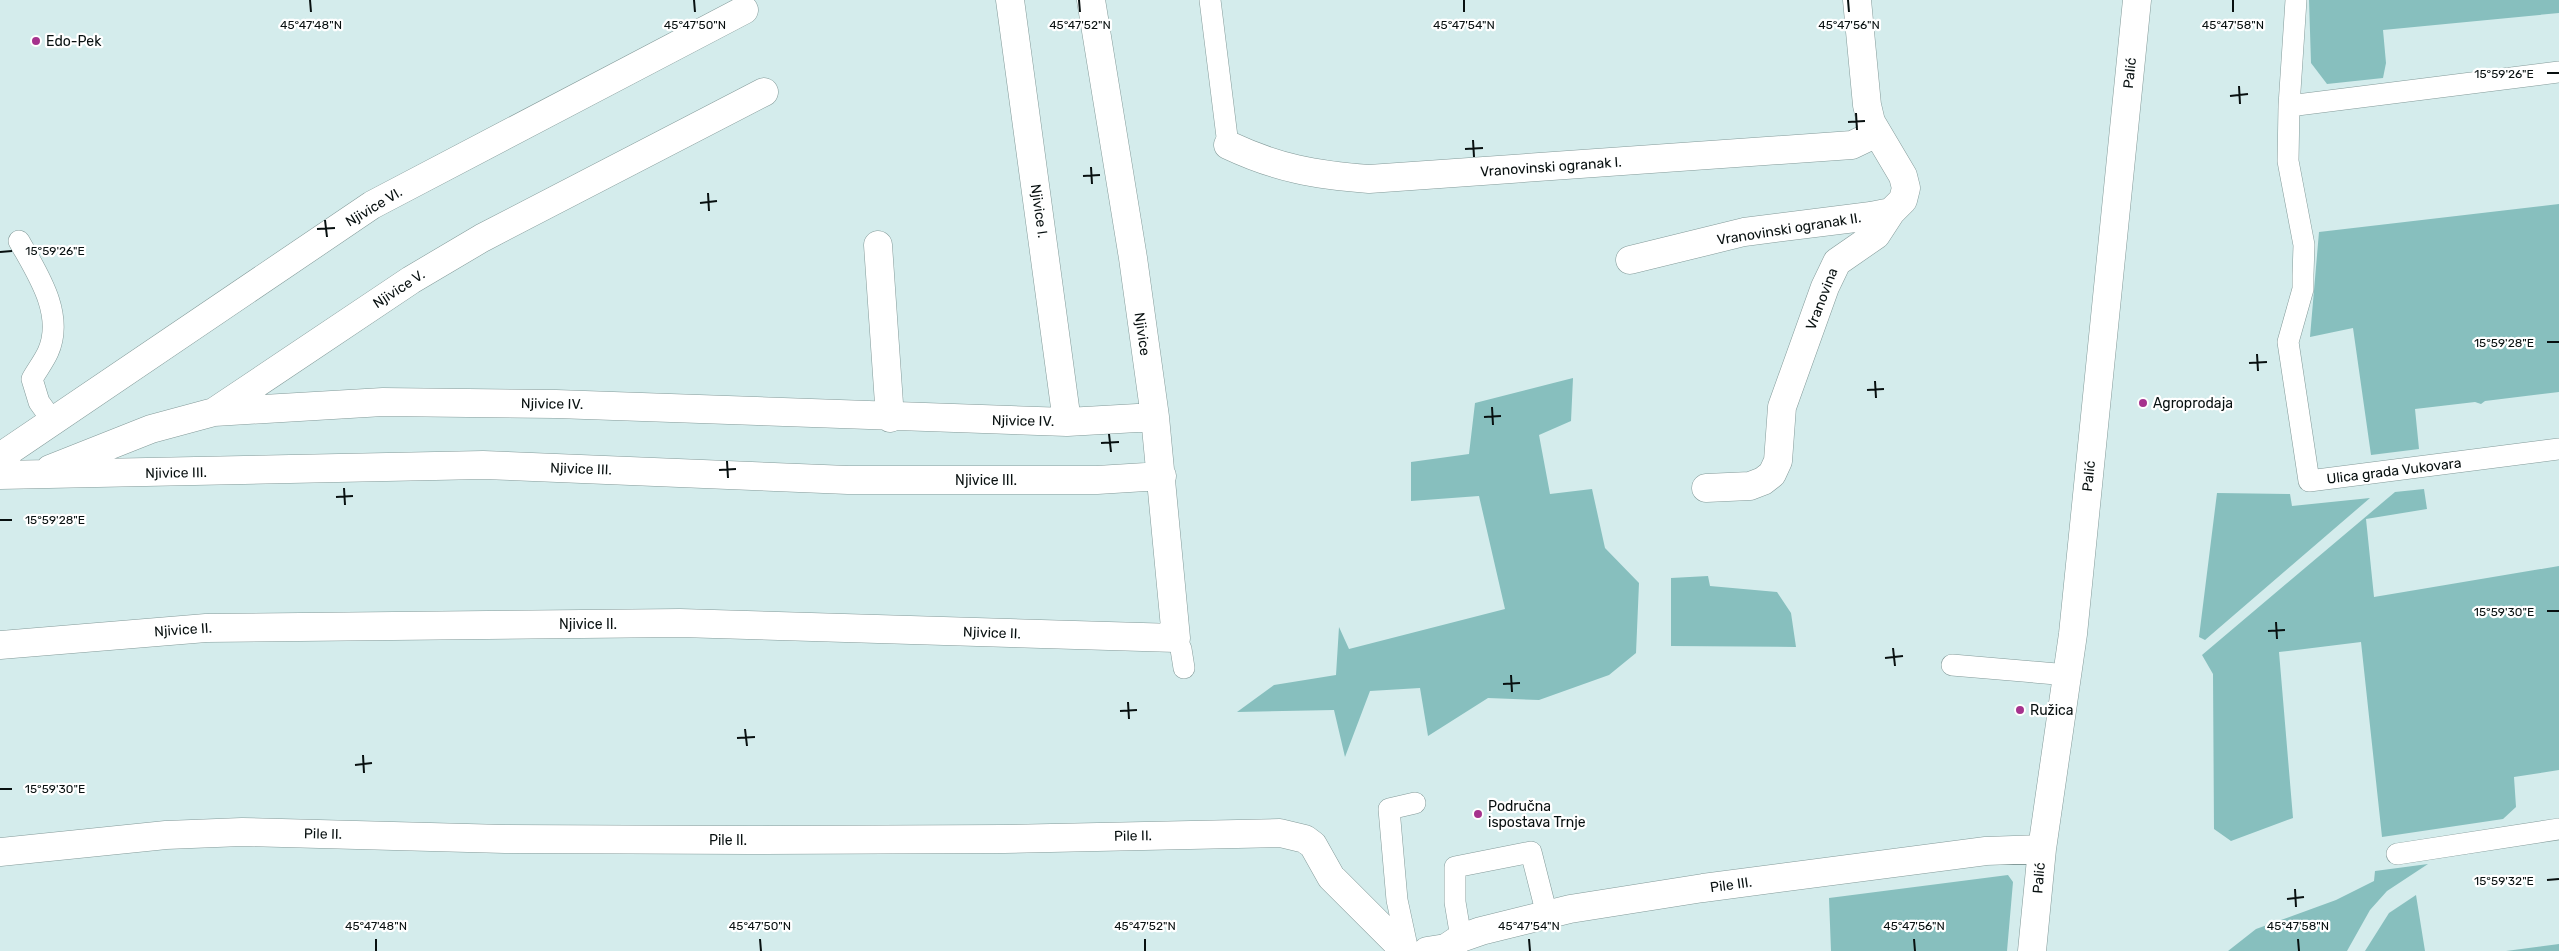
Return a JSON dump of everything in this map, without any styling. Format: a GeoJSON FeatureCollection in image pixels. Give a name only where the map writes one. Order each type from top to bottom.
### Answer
{"type":"FeatureCollection","features":[{"type":"Feature","properties":{"kind":"street","name":"Njivice I."},"geometry":{"type":"LineString","coordinates":[[1010,0],[1067,422]]}},
{"type":"Feature","properties":{"kind":"street","name":"Njivice"},"geometry":{"type":"LineString","coordinates":[[1091,0],[1155,417],[1176,638]]}},
{"type":"Feature","properties":{"kind":"street","name":"Vranovina"},"geometry":{"type":"LineString","coordinates":[[1706,488],[1750,486],[1763,481],[1772,474],[1778,461],[1782,408],[1837,262],[1876,235],[1890,212],[1903,200],[1906,188],[1903,176],[1877,133],[1867,105],[1857,0]]}},
{"type":"Feature","properties":{"kind":"street","name":"Palić"},"geometry":{"type":"LineString","coordinates":[[2032,951],[2042,849],[2068,674],[2137,0]]}},
{"type":"Feature","properties":{"kind":"street","name":"Njivice VI."},"geometry":{"type":"LineString","coordinates":[[0,458],[52,420],[372,205],[744,10]]}},
{"type":"Feature","properties":{"kind":"street","name":"Njivice V."},"geometry":{"type":"LineString","coordinates":[[32,476],[151,429],[214,412],[411,280],[482,238],[764,92]]}},
{"type":"Feature","properties":{"kind":"street","name":"Vranovinski ogranak I."},"geometry":{"type":"LineString","coordinates":[[1228,145],[1255,158],[1284,168],[1338,177],[1369,179],[1852,144],[1877,133]]}},
{"type":"Feature","properties":{"kind":"street","name":"Vranovinski ogranak II."},"geometry":{"type":"LineString","coordinates":[[1630,260],[1744,232],[1890,212]]}},
{"type":"Feature","properties":{"kind":"street"},"geometry":{"type":"LineString","coordinates":[[878,245],[890,418]]}},
{"type":"Feature","properties":{"kind":"street","name":"Njivice IV."},"geometry":{"type":"LineString","coordinates":[[214,412],[383,402],[556,404],[890,418],[1067,422],[1155,417]]}},
{"type":"Feature","properties":{"kind":"street","name":"Njivice III."},"geometry":{"type":"LineString","coordinates":[[0,475],[32,476],[483,465],[848,480],[1098,480],[1162,476]]}},
{"type":"Feature","properties":{"kind":"street","name":"Njivice II."},"geometry":{"type":"LineString","coordinates":[[0,644],[206,628],[670,624],[1176,638]]}},
{"type":"Feature","properties":{"kind":"street","name":"Pile II."},"geometry":{"type":"LineString","coordinates":[[0,852],[166,835],[242,832],[505,840],[1004,840],[1280,833],[1305,839],[1313,845],[1332,877],[1406,951]]}},
{"type":"Feature","properties":{"kind":"street","name":"Pile III."},"geometry":{"type":"LineString","coordinates":[[1445,947],[1481,930],[1547,915],[1694,890],[1986,851],[2042,849]]}},
{"type":"Feature","properties":{"kind":"lane"},"geometry":{"type":"LineString","coordinates":[[1210,0],[1228,145]]}},
{"type":"Feature","properties":{"kind":"lane"},"geometry":{"type":"LineString","coordinates":[[2296,0],[2289,106],[2559,72]]}},
{"type":"Feature","properties":{"kind":"lane","name":"Ulica grada Vukovara"},"geometry":{"type":"LineString","coordinates":[[2289,106],[2288,162],[2304,245],[2303,289],[2288,342],[2310,481],[2559,449]]}},
{"type":"Feature","properties":{"kind":"lane"},"geometry":{"type":"LineString","coordinates":[[19,241],[45,286],[54,319],[49,351],[32,379],[39,402],[52,420]]}},
{"type":"Feature","properties":{"kind":"lane","name":"Njivice"},"geometry":{"type":"LineString","coordinates":[[1176,638],[1181,649],[1184,668]]}},
{"type":"Feature","properties":{"kind":"lane"},"geometry":{"type":"LineString","coordinates":[[1952,665],[2068,674]]}},
{"type":"Feature","properties":{"kind":"lane"},"geometry":{"type":"LineString","coordinates":[[1406,951],[1398,900],[1389,809],[1415,804]]}},
{"type":"Feature","properties":{"kind":"lane"},"geometry":{"type":"LineString","coordinates":[[2397,854],[2559,829]]}},
{"type":"Feature","properties":{"kind":"lane"},"geometry":{"type":"LineString","coordinates":[[1445,947],[1455,902],[1455,866],[1531,852],[1547,915]]}},
{"type":"Feature","properties":{"kind":"shaded area"},"geometry":{"type":"Polygon","coordinates":[[[2309,0],[2559,0],[2559,13],[2383,30],[2386,63],[2383,78],[2327,84],[2311,63],[2309,0]]]}},
{"type":"Feature","properties":{"kind":"shaded area"},"geometry":{"type":"Polygon","coordinates":[[[2559,204],[2559,392],[2485,401],[2481,404],[2475,402],[2415,409],[2419,449],[2371,455],[2353,328],[2310,337],[2319,232],[2559,204]]]}},
{"type":"Feature","properties":{"kind":"shaded area"},"geometry":{"type":"Polygon","coordinates":[[[1573,378],[1571,421],[1539,435],[1550,494],[1592,489],[1605,548],[1639,583],[1636,653],[1609,675],[1539,700],[1488,698],[1428,736],[1420,688],[1370,691],[1345,757],[1334,710],[1237,712],[1274,685],[1336,675],[1339,627],[1349,649],[1505,609],[1479,496],[1411,501],[1411,462],[1469,454],[1475,403],[1573,378]]]}},
{"type":"Feature","properties":{"kind":"shaded area"},"geometry":{"type":"Polygon","coordinates":[[[2424,489],[2427,509],[2366,519],[2374,597],[2559,566],[2559,770],[2514,777],[2516,807],[2503,819],[2382,837],[2361,642],[2279,652],[2293,818],[2231,841],[2214,829],[2213,674],[2202,655],[2395,492],[2424,489]]]}},
{"type":"Feature","properties":{"kind":"shaded area"},"geometry":{"type":"Polygon","coordinates":[[[2217,493],[2290,494],[2292,506],[2370,498],[2205,640],[2199,637],[2217,493]]]}},
{"type":"Feature","properties":{"kind":"shaded area"},"geometry":{"type":"Polygon","coordinates":[[[1708,576],[1710,586],[1777,592],[1791,613],[1796,647],[1671,646],[1671,578],[1708,576]]]}},
{"type":"Feature","properties":{"kind":"shaded area"},"geometry":{"type":"Polygon","coordinates":[[[2428,864],[2387,891],[2370,910],[2347,951],[2228,951],[2256,929],[2336,900],[2374,881],[2375,871],[2428,864]]]}},
{"type":"Feature","properties":{"kind":"shaded area"},"geometry":{"type":"Polygon","coordinates":[[[2008,875],[2013,882],[2007,951],[1831,951],[1829,898],[2008,875]]]}},
{"type":"Feature","properties":{"kind":"shaded area"},"geometry":{"type":"Polygon","coordinates":[[[2416,895],[2425,951],[2365,951],[2389,913],[2416,895]]]}},
{"type":"Feature","properties":{"kind":"shaded area"},"geometry":{"type":"Polygon","coordinates":[[[2559,944],[2559,951],[2506,951],[2559,944]]]}},
{"type":"Feature","properties":{"kind":"place","name":"Edo-Pek"},"geometry":{"type":"Point","coordinates":[36,41]}},
{"type":"Feature","properties":{"kind":"place","name":"Agroprodaja"},"geometry":{"type":"Point","coordinates":[2143,403]}},
{"type":"Feature","properties":{"kind":"place","name":"Ružica"},"geometry":{"type":"Point","coordinates":[2020,710]}},
{"type":"Feature","properties":{"kind":"place","name":"Područna ispostava Trnje"},"geometry":{"type":"Point","coordinates":[1478,814]}}]}
